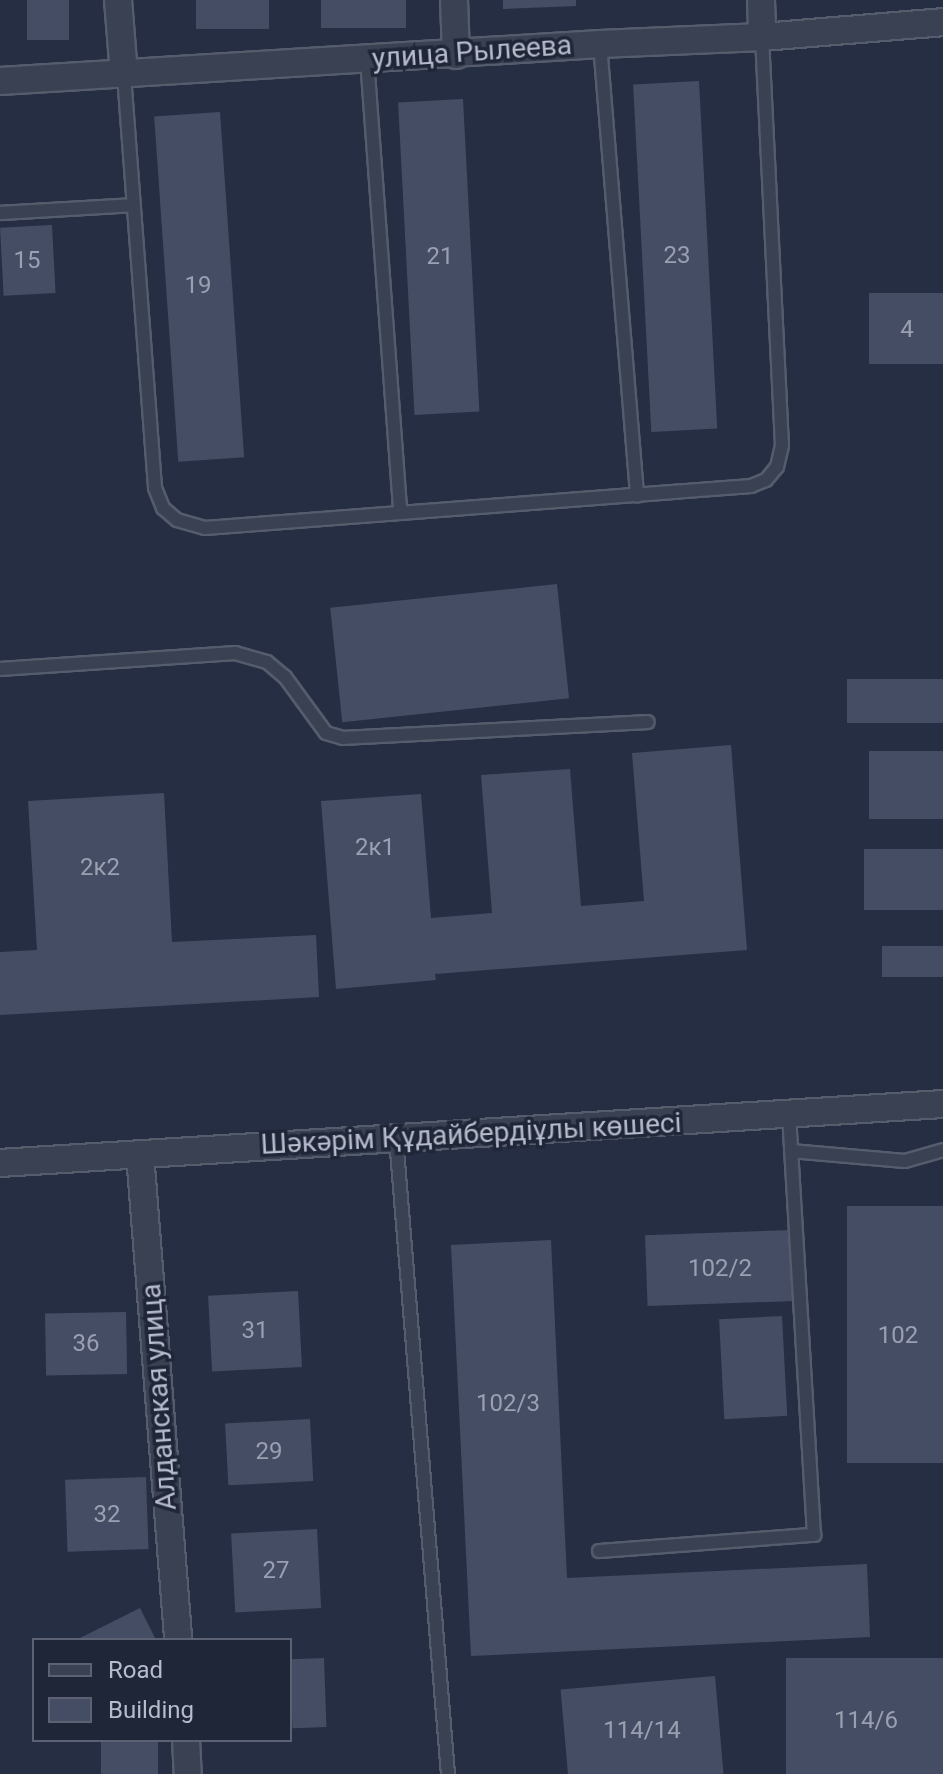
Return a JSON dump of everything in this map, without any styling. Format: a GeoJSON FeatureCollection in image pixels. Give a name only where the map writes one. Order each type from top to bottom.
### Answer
{"type":"FeatureCollection","features":[{"type":"Feature","properties":{"kind":"street"},"geometry":{"type":"LineString","coordinates":[[118,0],[124,75]]}},
{"type":"Feature","properties":{"kind":"street"},"geometry":{"type":"LineString","coordinates":[[454,0],[456,55]]}},
{"type":"Feature","properties":{"kind":"street"},"geometry":{"type":"LineString","coordinates":[[761,0],[762,37]]}},
{"type":"Feature","properties":{"kind":"street","name":"улица Рылеева"},"geometry":{"type":"LineString","coordinates":[[0,81],[762,37],[943,22]]}},
{"type":"Feature","properties":{"kind":"street","name":"Шәкәрім Құдайбердіұлы көшесі"},"geometry":{"type":"LineString","coordinates":[[0,1163],[943,1104]]}},
{"type":"Feature","properties":{"kind":"street","name":"Алданская улица"},"geometry":{"type":"LineString","coordinates":[[140,1154],[178,1638]]}},
{"type":"Feature","properties":{"kind":"street"},"geometry":{"type":"LineString","coordinates":[[186,1742],[188,1774]]}},
{"type":"Feature","properties":{"kind":"lane"},"geometry":{"type":"LineString","coordinates":[[124,75],[155,488],[163,508],[177,520],[205,528],[751,486],[766,480],[777,467],[782,446],[762,37]]}},
{"type":"Feature","properties":{"kind":"lane"},"geometry":{"type":"LineString","coordinates":[[600,44],[637,495]]}},
{"type":"Feature","properties":{"kind":"lane"},"geometry":{"type":"LineString","coordinates":[[367,59],[400,513]]}},
{"type":"Feature","properties":{"kind":"lane"},"geometry":{"type":"LineString","coordinates":[[0,213],[134,205]]}},
{"type":"Feature","properties":{"kind":"lane"},"geometry":{"type":"LineString","coordinates":[[0,669],[235,653],[267,662],[285,677],[326,733],[343,738],[648,722]]}},
{"type":"Feature","properties":{"kind":"lane"},"geometry":{"type":"LineString","coordinates":[[599,1551],[814,1535],[789,1115]]}},
{"type":"Feature","properties":{"kind":"lane"},"geometry":{"type":"LineString","coordinates":[[396,1138],[448,1774]]}},
{"type":"Feature","properties":{"kind":"lane"},"geometry":{"type":"LineString","coordinates":[[791,1151],[905,1161],[943,1150]]}},
{"type":"Feature","properties":{"kind":"building"},"geometry":{"type":"Polygon","coordinates":[[[27,0],[69,0],[69,40],[27,40],[27,0]]]}},
{"type":"Feature","properties":{"kind":"building"},"geometry":{"type":"Polygon","coordinates":[[[196,0],[269,0],[269,29],[196,29],[196,0]]]}},
{"type":"Feature","properties":{"kind":"building"},"geometry":{"type":"Polygon","coordinates":[[[321,0],[406,0],[406,28],[321,28],[321,0]]]}},
{"type":"Feature","properties":{"kind":"building"},"geometry":{"type":"Polygon","coordinates":[[[503,0],[576,0],[576,6],[503,9],[503,0]]]}},
{"type":"Feature","properties":{"kind":"building"},"geometry":{"type":"Polygon","coordinates":[[[699,81],[717,429],[651,432],[633,84],[699,81]]]}},
{"type":"Feature","properties":{"kind":"building"},"geometry":{"type":"Polygon","coordinates":[[[463,99],[479,412],[414,415],[398,102],[463,99]]]}},
{"type":"Feature","properties":{"kind":"building"},"geometry":{"type":"Polygon","coordinates":[[[220,112],[244,457],[178,462],[154,117],[220,112]]]}},
{"type":"Feature","properties":{"kind":"building"},"geometry":{"type":"Polygon","coordinates":[[[52,225],[56,293],[4,296],[0,228],[52,225]]]}},
{"type":"Feature","properties":{"kind":"building"},"geometry":{"type":"Polygon","coordinates":[[[869,293],[943,293],[943,364],[869,364],[869,293]]]}},
{"type":"Feature","properties":{"kind":"building"},"geometry":{"type":"Polygon","coordinates":[[[557,584],[569,698],[342,722],[330,608],[557,584]]]}},
{"type":"Feature","properties":{"kind":"building"},"geometry":{"type":"Polygon","coordinates":[[[847,679],[943,679],[943,723],[847,723],[847,679]]]}},
{"type":"Feature","properties":{"kind":"building"},"geometry":{"type":"Polygon","coordinates":[[[731,745],[747,950],[435,974],[436,980],[336,989],[321,801],[421,794],[431,918],[492,913],[481,775],[570,769],[581,906],[644,901],[632,753],[731,745]]]}},
{"type":"Feature","properties":{"kind":"building"},"geometry":{"type":"Polygon","coordinates":[[[869,751],[943,751],[943,819],[869,819],[869,751]]]}},
{"type":"Feature","properties":{"kind":"building"},"geometry":{"type":"Polygon","coordinates":[[[164,793],[172,942],[316,935],[319,997],[0,1015],[0,952],[37,950],[28,801],[164,793]]]}},
{"type":"Feature","properties":{"kind":"building"},"geometry":{"type":"Polygon","coordinates":[[[864,849],[943,849],[943,910],[864,910],[864,849]]]}},
{"type":"Feature","properties":{"kind":"building"},"geometry":{"type":"Polygon","coordinates":[[[882,946],[943,946],[943,977],[882,977],[882,946]]]}},
{"type":"Feature","properties":{"kind":"building"},"geometry":{"type":"Polygon","coordinates":[[[847,1206],[943,1206],[943,1463],[847,1463],[847,1206]]]}},
{"type":"Feature","properties":{"kind":"building"},"geometry":{"type":"Polygon","coordinates":[[[793,1230],[795,1301],[648,1306],[645,1235],[793,1230]]]}},
{"type":"Feature","properties":{"kind":"building"},"geometry":{"type":"Polygon","coordinates":[[[551,1240],[567,1578],[867,1564],[870,1637],[471,1656],[451,1245],[551,1240]]]}},
{"type":"Feature","properties":{"kind":"building"},"geometry":{"type":"Polygon","coordinates":[[[298,1291],[302,1367],[212,1372],[208,1296],[298,1291]]]}},
{"type":"Feature","properties":{"kind":"building"},"geometry":{"type":"Polygon","coordinates":[[[126,1312],[127,1374],[46,1375],[45,1313],[126,1312]]]}},
{"type":"Feature","properties":{"kind":"building"},"geometry":{"type":"Polygon","coordinates":[[[782,1316],[787,1416],[724,1419],[719,1319],[782,1316]]]}},
{"type":"Feature","properties":{"kind":"building"},"geometry":{"type":"Polygon","coordinates":[[[310,1419],[313,1481],[228,1485],[225,1423],[310,1419]]]}},
{"type":"Feature","properties":{"kind":"building"},"geometry":{"type":"Polygon","coordinates":[[[146,1477],[149,1549],[68,1552],[65,1480],[146,1477]]]}},
{"type":"Feature","properties":{"kind":"building"},"geometry":{"type":"Polygon","coordinates":[[[317,1529],[321,1608],[235,1612],[231,1534],[317,1529]]]}},
{"type":"Feature","properties":{"kind":"building"},"geometry":{"type":"Polygon","coordinates":[[[140,1608],[155,1638],[80,1638],[140,1608]]]}},
{"type":"Feature","properties":{"kind":"building"},"geometry":{"type":"Polygon","coordinates":[[[324,1658],[326,1727],[292,1728],[292,1659],[324,1658]]]}},
{"type":"Feature","properties":{"kind":"building"},"geometry":{"type":"Polygon","coordinates":[[[786,1658],[943,1658],[943,1774],[786,1774],[786,1658]]]}},
{"type":"Feature","properties":{"kind":"building"},"geometry":{"type":"Polygon","coordinates":[[[715,1676],[724,1774],[568,1774],[561,1690],[715,1676]]]}},
{"type":"Feature","properties":{"kind":"building"},"geometry":{"type":"Polygon","coordinates":[[[101,1742],[158,1742],[158,1774],[101,1774],[101,1742]]]}}]}
